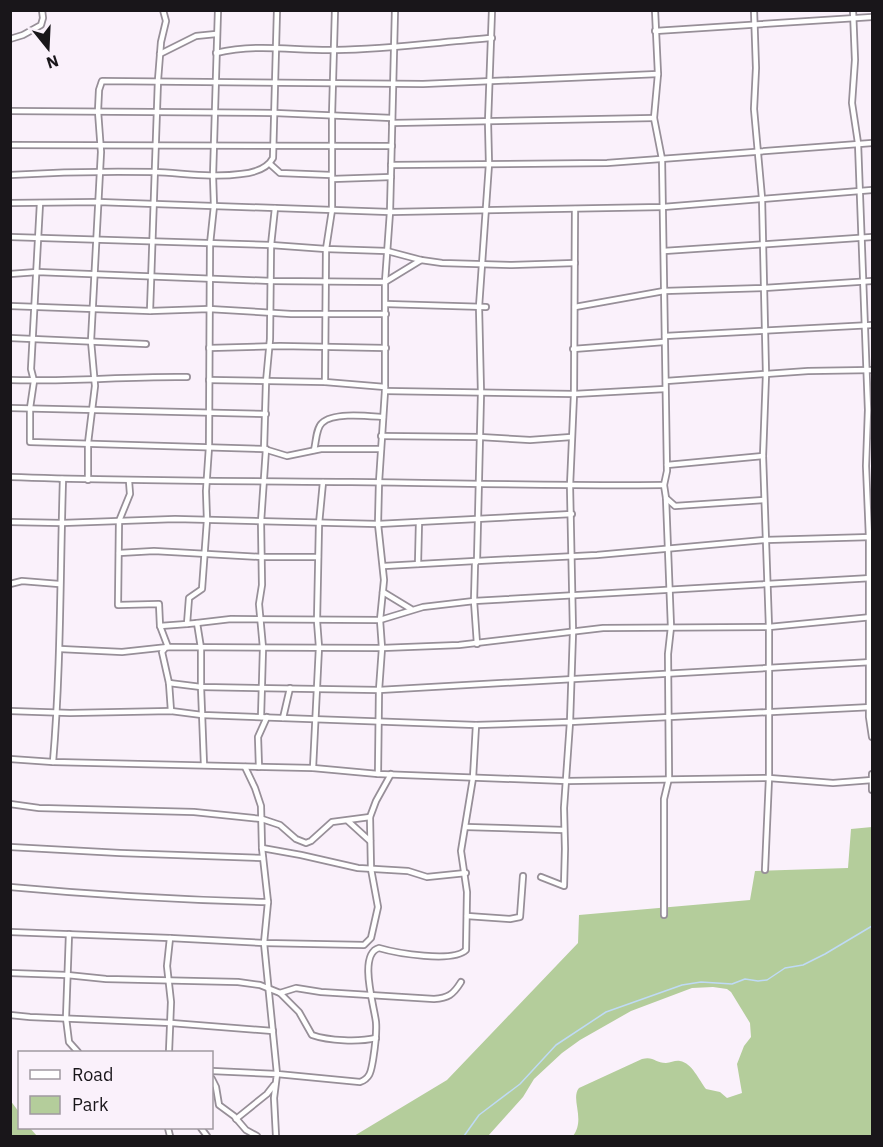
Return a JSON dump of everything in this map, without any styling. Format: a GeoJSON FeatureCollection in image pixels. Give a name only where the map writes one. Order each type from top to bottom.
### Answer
{"type":"FeatureCollection","features":[{"type":"Feature","properties":{"kind":"street"},"geometry":{"type":"LineString","coordinates":[[10,39],[23,35],[41,24],[43,22],[42,10]]}},
{"type":"Feature","properties":{"kind":"street"},"geometry":{"type":"LineString","coordinates":[[150,311],[158,80],[166,21],[163,10]]}},
{"type":"Feature","properties":{"kind":"street"},"geometry":{"type":"LineString","coordinates":[[187,624],[189,598],[202,589],[207,520],[210,244],[214,206],[218,10]]}},
{"type":"Feature","properties":{"kind":"street"},"geometry":{"type":"LineString","coordinates":[[10,175],[155,172],[213,176],[251,172],[270,164],[273,158],[277,10]]}},
{"type":"Feature","properties":{"kind":"street"},"geometry":{"type":"LineString","coordinates":[[325,382],[326,249],[332,210],[334,10]]}},
{"type":"Feature","properties":{"kind":"street"},"geometry":{"type":"LineString","coordinates":[[378,774],[382,648],[380,620],[384,566],[378,524],[385,389],[385,282],[392,165],[394,10]]}},
{"type":"Feature","properties":{"kind":"street"},"geometry":{"type":"LineString","coordinates":[[477,644],[474,601],[479,518],[481,393],[479,307],[489,164],[488,122],[492,10]]}},
{"type":"Feature","properties":{"kind":"street"},"geometry":{"type":"LineString","coordinates":[[655,10],[658,74],[654,118],[662,159],[667,465],[664,485],[671,627],[668,654],[669,778],[664,799],[664,915]]}},
{"type":"Feature","properties":{"kind":"street"},"geometry":{"type":"LineString","coordinates":[[754,10],[756,68],[754,109],[762,198],[766,374],[763,456],[769,627],[769,778],[765,870]]}},
{"type":"Feature","properties":{"kind":"street"},"geometry":{"type":"LineString","coordinates":[[853,10],[855,60],[852,103],[858,143],[865,326],[870,370],[866,466],[871,537],[873,737]]}},
{"type":"Feature","properties":{"kind":"street"},"geometry":{"type":"LineString","coordinates":[[655,31],[873,17]]}},
{"type":"Feature","properties":{"kind":"street"},"geometry":{"type":"LineString","coordinates":[[160,54],[196,36],[216,34]]}},
{"type":"Feature","properties":{"kind":"street"},"geometry":{"type":"LineString","coordinates":[[216,53],[250,47],[333,50],[492,38]]}},
{"type":"Feature","properties":{"kind":"street"},"geometry":{"type":"LineString","coordinates":[[88,480],[88,443],[95,381],[91,341],[101,144],[98,111],[102,81],[393,84],[658,74]]}},
{"type":"Feature","properties":{"kind":"street"},"geometry":{"type":"LineString","coordinates":[[10,111],[275,113],[392,120],[488,122],[654,118]]}},
{"type":"Feature","properties":{"kind":"street"},"geometry":{"type":"LineString","coordinates":[[392,165],[607,163],[873,142]]}},
{"type":"Feature","properties":{"kind":"street"},"geometry":{"type":"LineString","coordinates":[[10,145],[392,146]]}},
{"type":"Feature","properties":{"kind":"street"},"geometry":{"type":"LineString","coordinates":[[270,164],[280,173],[285,174],[391,177]]}},
{"type":"Feature","properties":{"kind":"street"},"geometry":{"type":"LineString","coordinates":[[10,203],[98,202],[390,212],[663,207],[873,190]]}},
{"type":"Feature","properties":{"kind":"street"},"geometry":{"type":"LineString","coordinates":[[40,203],[31,369],[34,381],[30,408],[30,442],[265,449],[287,456],[314,450],[381,449]]}},
{"type":"Feature","properties":{"kind":"street"},"geometry":{"type":"LineString","coordinates":[[261,717],[263,648],[259,604],[262,585],[261,522],[266,382],[270,346],[271,245],[275,208]]}},
{"type":"Feature","properties":{"kind":"street"},"geometry":{"type":"LineString","coordinates":[[541,877],[564,886],[566,849],[564,830],[573,632],[570,486],[574,394],[576,209]]}},
{"type":"Feature","properties":{"kind":"street"},"geometry":{"type":"LineString","coordinates":[[10,237],[387,250],[422,260],[482,264],[575,263]]}},
{"type":"Feature","properties":{"kind":"street"},"geometry":{"type":"LineString","coordinates":[[664,251],[873,237]]}},
{"type":"Feature","properties":{"kind":"street"},"geometry":{"type":"LineString","coordinates":[[10,274],[37,272],[272,281],[385,282],[422,260]]}},
{"type":"Feature","properties":{"kind":"street"},"geometry":{"type":"LineString","coordinates":[[575,307],[664,291],[764,288],[873,280]]}},
{"type":"Feature","properties":{"kind":"street"},"geometry":{"type":"LineString","coordinates":[[386,304],[486,307]]}},
{"type":"Feature","properties":{"kind":"street"},"geometry":{"type":"LineString","coordinates":[[10,306],[150,311],[210,309],[271,313],[386,314]]}},
{"type":"Feature","properties":{"kind":"street"},"geometry":{"type":"LineString","coordinates":[[573,349],[764,331],[873,325]]}},
{"type":"Feature","properties":{"kind":"street"},"geometry":{"type":"LineString","coordinates":[[10,338],[146,344]]}},
{"type":"Feature","properties":{"kind":"street"},"geometry":{"type":"LineString","coordinates":[[209,348],[270,346],[386,348]]}},
{"type":"Feature","properties":{"kind":"street"},"geometry":{"type":"LineString","coordinates":[[666,381],[808,370],[870,370]]}},
{"type":"Feature","properties":{"kind":"street"},"geometry":{"type":"LineString","coordinates":[[10,380],[95,381],[131,376],[187,377]]}},
{"type":"Feature","properties":{"kind":"street"},"geometry":{"type":"LineString","coordinates":[[209,380],[325,382],[385,389],[481,393],[574,394],[665,389]]}},
{"type":"Feature","properties":{"kind":"street"},"geometry":{"type":"LineString","coordinates":[[10,408],[266,414]]}},
{"type":"Feature","properties":{"kind":"street"},"geometry":{"type":"LineString","coordinates":[[314,450],[318,428],[322,422],[335,417],[353,415],[383,417]]}},
{"type":"Feature","properties":{"kind":"street"},"geometry":{"type":"LineString","coordinates":[[381,436],[480,436],[530,440],[571,437]]}},
{"type":"Feature","properties":{"kind":"street"},"geometry":{"type":"LineString","coordinates":[[667,465],[763,456]]}},
{"type":"Feature","properties":{"kind":"street"},"geometry":{"type":"LineString","coordinates":[[10,478],[570,486],[664,485]]}},
{"type":"Feature","properties":{"kind":"street"},"geometry":{"type":"LineString","coordinates":[[53,762],[60,649],[63,479]]}},
{"type":"Feature","properties":{"kind":"street"},"geometry":{"type":"LineString","coordinates":[[129,481],[130,494],[119,521],[118,605],[159,604],[160,626],[168,647]]}},
{"type":"Feature","properties":{"kind":"street"},"geometry":{"type":"LineString","coordinates":[[313,768],[319,647],[316,621],[319,524],[323,482]]}},
{"type":"Feature","properties":{"kind":"street"},"geometry":{"type":"LineString","coordinates":[[666,498],[675,506],[764,500]]}},
{"type":"Feature","properties":{"kind":"street"},"geometry":{"type":"LineString","coordinates":[[10,522],[207,520],[378,524],[572,514]]}},
{"type":"Feature","properties":{"kind":"street"},"geometry":{"type":"LineString","coordinates":[[418,564],[419,522]]}},
{"type":"Feature","properties":{"kind":"street"},"geometry":{"type":"LineString","coordinates":[[384,566],[597,555],[765,540],[871,537]]}},
{"type":"Feature","properties":{"kind":"street"},"geometry":{"type":"LineString","coordinates":[[119,553],[154,551],[262,557],[318,557]]}},
{"type":"Feature","properties":{"kind":"street"},"geometry":{"type":"LineString","coordinates":[[160,626],[231,619],[380,620],[412,610],[474,601],[871,578]]}},
{"type":"Feature","properties":{"kind":"street"},"geometry":{"type":"LineString","coordinates":[[10,584],[22,582],[60,584]]}},
{"type":"Feature","properties":{"kind":"street"},"geometry":{"type":"LineString","coordinates":[[382,592],[412,610]]}},
{"type":"Feature","properties":{"kind":"street"},"geometry":{"type":"LineString","coordinates":[[60,649],[122,651],[168,647],[382,648],[477,644],[603,628],[769,627],[871,617]]}},
{"type":"Feature","properties":{"kind":"street"},"geometry":{"type":"LineString","coordinates":[[196,623],[201,648],[204,765]]}},
{"type":"Feature","properties":{"kind":"street"},"geometry":{"type":"LineString","coordinates":[[168,647],[162,652],[169,682],[171,711]]}},
{"type":"Feature","properties":{"kind":"street"},"geometry":{"type":"LineString","coordinates":[[169,682],[201,687],[379,690],[871,662]]}},
{"type":"Feature","properties":{"kind":"street"},"geometry":{"type":"LineString","coordinates":[[282,718],[290,688]]}},
{"type":"Feature","properties":{"kind":"street"},"geometry":{"type":"LineString","coordinates":[[10,711],[57,713],[171,711],[202,715],[476,725],[871,707]]}},
{"type":"Feature","properties":{"kind":"street"},"geometry":{"type":"LineString","coordinates":[[259,767],[258,737],[267,717]]}},
{"type":"Feature","properties":{"kind":"street"},"geometry":{"type":"LineString","coordinates":[[375,948],[400,954],[458,956],[463,954],[467,946],[466,873],[461,851],[473,778],[476,725]]}},
{"type":"Feature","properties":{"kind":"street"},"geometry":{"type":"LineString","coordinates":[[10,759],[313,768],[378,774],[567,781],[769,778],[833,783],[872,780]]}},
{"type":"Feature","properties":{"kind":"street"},"geometry":{"type":"LineString","coordinates":[[236,1119],[267,1094],[277,1074],[264,943],[268,902],[262,848],[262,819],[258,796],[245,767]]}},
{"type":"Feature","properties":{"kind":"street"},"geometry":{"type":"LineString","coordinates":[[375,948],[371,938],[378,900],[371,869],[370,817],[391,774]]}},
{"type":"Feature","properties":{"kind":"street"},"geometry":{"type":"LineString","coordinates":[[872,788],[873,774]]}},
{"type":"Feature","properties":{"kind":"street"},"geometry":{"type":"LineString","coordinates":[[10,804],[39,808],[194,812],[262,819],[280,825],[296,839],[306,843],[332,822],[370,817]]}},
{"type":"Feature","properties":{"kind":"street"},"geometry":{"type":"LineString","coordinates":[[348,821],[370,842]]}},
{"type":"Feature","properties":{"kind":"street"},"geometry":{"type":"LineString","coordinates":[[466,827],[564,830]]}},
{"type":"Feature","properties":{"kind":"street"},"geometry":{"type":"LineString","coordinates":[[10,847],[263,858]]}},
{"type":"Feature","properties":{"kind":"street"},"geometry":{"type":"LineString","coordinates":[[262,848],[371,869],[408,871],[427,877],[466,873]]}},
{"type":"Feature","properties":{"kind":"street"},"geometry":{"type":"LineString","coordinates":[[467,916],[510,919],[520,917],[523,876]]}},
{"type":"Feature","properties":{"kind":"street"},"geometry":{"type":"LineString","coordinates":[[10,887],[190,900],[268,902]]}},
{"type":"Feature","properties":{"kind":"street"},"geometry":{"type":"LineString","coordinates":[[10,932],[356,945],[363,945],[371,938]]}},
{"type":"Feature","properties":{"kind":"street"},"geometry":{"type":"LineString","coordinates":[[69,934],[66,1018],[69,1042],[76,1051]]}},
{"type":"Feature","properties":{"kind":"street"},"geometry":{"type":"LineString","coordinates":[[169,1051],[171,1002],[167,966],[170,938]]}},
{"type":"Feature","properties":{"kind":"street"},"geometry":{"type":"LineString","coordinates":[[356,945],[370,953]]}},
{"type":"Feature","properties":{"kind":"street"},"geometry":{"type":"LineString","coordinates":[[213,1071],[277,1074],[360,1082],[366,1080],[371,1073],[376,1038],[368,972],[370,953],[375,948]]}},
{"type":"Feature","properties":{"kind":"street"},"geometry":{"type":"LineString","coordinates":[[10,973],[106,979],[238,982],[260,985],[280,993],[298,1012],[312,1035],[352,1040],[376,1038]]}},
{"type":"Feature","properties":{"kind":"street"},"geometry":{"type":"LineString","coordinates":[[280,993],[296,988],[372,996],[434,999],[447,998],[461,982]]}},
{"type":"Feature","properties":{"kind":"street"},"geometry":{"type":"LineString","coordinates":[[10,1015],[273,1031]]}},
{"type":"Feature","properties":{"kind":"street"},"geometry":{"type":"LineString","coordinates":[[213,1081],[219,1105],[257,1137]]}},
{"type":"Feature","properties":{"kind":"street"},"geometry":{"type":"LineString","coordinates":[[274,1084],[276,1137]]}},
{"type":"Feature","properties":{"kind":"green space"},"geometry":{"type":"Polygon","coordinates":[[[872,827],[872,1136],[573,1136],[578,1123],[576,1098],[579,1088],[642,1059],[649,1058],[662,1063],[684,1062],[692,1068],[706,1089],[720,1092],[727,1098],[742,1093],[737,1064],[744,1046],[751,1037],[750,1023],[731,992],[727,989],[713,987],[692,988],[631,1011],[580,1040],[534,1079],[523,1097],[488,1136],[354,1136],[447,1080],[578,943],[579,915],[750,900],[755,871],[848,868],[851,829],[872,827]]]}},
{"type":"Feature","properties":{"kind":"green space"},"geometry":{"type":"Polygon","coordinates":[[[10,1100],[18,1111],[18,1129],[31,1129],[37,1136],[11,1136],[10,1100]]]}},
{"type":"Feature","properties":{"kind":"waterway"},"geometry":{"type":"LineString","coordinates":[[464,1136],[479,1115],[520,1084],[556,1045],[606,1012],[682,985],[701,982],[732,984],[745,979],[767,980],[785,968],[803,965],[825,954],[872,926]]}}]}
